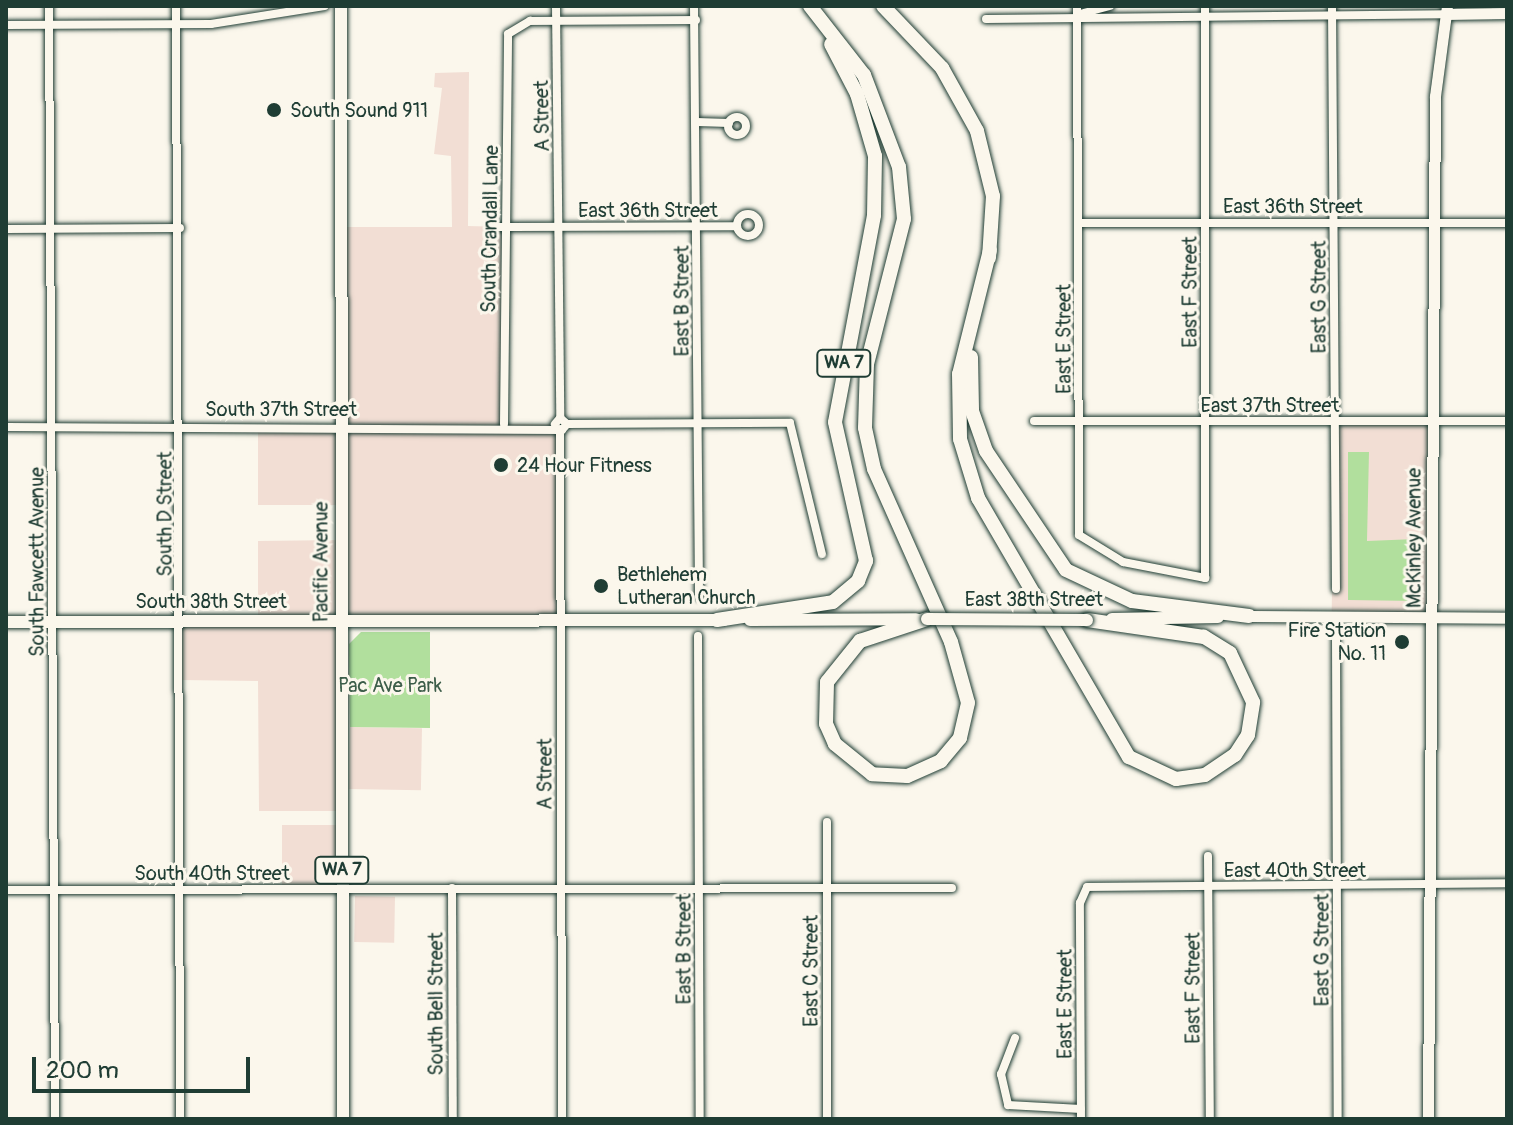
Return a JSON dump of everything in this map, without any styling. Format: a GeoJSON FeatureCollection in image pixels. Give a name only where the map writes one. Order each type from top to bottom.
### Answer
{"type":"FeatureCollection","features":[{"type":"Feature","properties":{"kind":"highway"},"geometry":{"type":"LineString","coordinates":[[809,6],[864,75],[899,167],[904,219],[867,364],[865,428],[874,469],[951,642],[968,703],[960,738],[941,761],[907,776],[872,774],[835,744],[826,724],[827,682],[860,641],[927,619]]}},
{"type":"Feature","properties":{"kind":"highway","name":"WA 7"},"geometry":{"type":"LineString","coordinates":[[717,620],[833,602],[855,585],[866,561],[835,422],[874,215],[875,156],[857,94],[809,6]]}},
{"type":"Feature","properties":{"kind":"highway"},"geometry":{"type":"LineString","coordinates":[[883,6],[942,68],[970,115],[991,180],[990,250],[969,366],[972,411],[986,451],[1041,541],[1066,570],[1103,592],[1249,616]]}},
{"type":"Feature","properties":{"kind":"highway"},"geometry":{"type":"LineString","coordinates":[[990,250],[963,351],[959,399],[965,462],[995,532],[1129,757],[1176,779],[1205,775],[1235,755],[1248,735],[1253,702],[1230,653],[1204,637],[1087,620]]}},
{"type":"Feature","properties":{"kind":"main road","name":"Pacific Avenue"},"geometry":{"type":"LineString","coordinates":[[341,6],[343,1119]]}},
{"type":"Feature","properties":{"kind":"main road"},"geometry":{"type":"LineString","coordinates":[[1446,10],[1507,13]]}},
{"type":"Feature","properties":{"kind":"main road","name":"McKinley Avenue"},"geometry":{"type":"LineString","coordinates":[[1428,1119],[1435,83],[1446,10]]}},
{"type":"Feature","properties":{"kind":"main road","name":"East 38th Street"},"geometry":{"type":"LineString","coordinates":[[560,621],[1087,620],[1249,616],[1507,618]]}},
{"type":"Feature","properties":{"kind":"main road","name":"South 38th Street"},"geometry":{"type":"LineString","coordinates":[[6,622],[560,621]]}},
{"type":"Feature","properties":{"kind":"street","name":"South Fawcett Avenue"},"geometry":{"type":"LineString","coordinates":[[49,6],[55,1119]]}},
{"type":"Feature","properties":{"kind":"street","name":"South D Street"},"geometry":{"type":"LineString","coordinates":[[176,6],[181,425],[180,1119]]}},
{"type":"Feature","properties":{"kind":"street"},"geometry":{"type":"LineString","coordinates":[[6,25],[177,24],[325,6]]}},
{"type":"Feature","properties":{"kind":"street","name":"A Street"},"geometry":{"type":"LineString","coordinates":[[556,6],[562,1119]]}},
{"type":"Feature","properties":{"kind":"street","name":"East B Street"},"geometry":{"type":"LineString","coordinates":[[694,6],[699,596]]}},
{"type":"Feature","properties":{"kind":"street"},"geometry":{"type":"LineString","coordinates":[[986,19],[1110,6]]}},
{"type":"Feature","properties":{"kind":"street","name":"East F Street"},"geometry":{"type":"LineString","coordinates":[[1205,6],[1205,578]]}},
{"type":"Feature","properties":{"kind":"street","name":"East G Street"},"geometry":{"type":"LineString","coordinates":[[1332,6],[1336,589]]}},
{"type":"Feature","properties":{"kind":"street"},"geometry":{"type":"LineString","coordinates":[[1078,10],[1205,17],[1334,18],[1446,10]]}},
{"type":"Feature","properties":{"kind":"street","name":"East E Street"},"geometry":{"type":"LineString","coordinates":[[1078,10],[1079,535],[1123,562],[1205,578]]}},
{"type":"Feature","properties":{"kind":"street"},"geometry":{"type":"LineString","coordinates":[[557,21],[696,20]]}},
{"type":"Feature","properties":{"kind":"street","name":"South Crandall Lane"},"geometry":{"type":"LineString","coordinates":[[504,424],[508,34],[524,22],[557,21]]}},
{"type":"Feature","properties":{"kind":"street"},"geometry":{"type":"LineString","coordinates":[[697,122],[729,123]]}},
{"type":"Feature","properties":{"kind":"street","name":"East 36th Street"},"geometry":{"type":"LineString","coordinates":[[1079,223],[1507,223]]}},
{"type":"Feature","properties":{"kind":"street","name":"East 36th Street"},"geometry":{"type":"LineString","coordinates":[[492,227],[737,226]]}},
{"type":"Feature","properties":{"kind":"street"},"geometry":{"type":"LineString","coordinates":[[6,229],[180,228]]}},
{"type":"Feature","properties":{"kind":"street","name":"East 37th Street"},"geometry":{"type":"LineString","coordinates":[[1034,421],[1507,421]]}},
{"type":"Feature","properties":{"kind":"street"},"geometry":{"type":"LineString","coordinates":[[560,424],[790,423],[822,554]]}},
{"type":"Feature","properties":{"kind":"street","name":"South 37th Street"},"geometry":{"type":"LineString","coordinates":[[6,427],[560,424]]}},
{"type":"Feature","properties":{"kind":"street","name":"East B Street"},"geometry":{"type":"LineString","coordinates":[[698,636],[700,1119]]}},
{"type":"Feature","properties":{"kind":"street","name":"East G Street"},"geometry":{"type":"LineString","coordinates":[[1336,637],[1338,1119]]}},
{"type":"Feature","properties":{"kind":"street","name":"East C Street"},"geometry":{"type":"LineString","coordinates":[[827,822],[827,1119]]}},
{"type":"Feature","properties":{"kind":"street","name":"East F Street"},"geometry":{"type":"LineString","coordinates":[[1208,856],[1210,1119]]}},
{"type":"Feature","properties":{"kind":"street","name":"East 40th Street"},"geometry":{"type":"LineString","coordinates":[[1084,889],[1507,883]]}},
{"type":"Feature","properties":{"kind":"street","name":"South Bell Street"},"geometry":{"type":"LineString","coordinates":[[452,888],[453,1119]]}},
{"type":"Feature","properties":{"kind":"street"},"geometry":{"type":"LineString","coordinates":[[562,888],[952,888]]}},
{"type":"Feature","properties":{"kind":"street","name":"South 40th Street"},"geometry":{"type":"LineString","coordinates":[[6,890],[562,888]]}},
{"type":"Feature","properties":{"kind":"street","name":"East E Street"},"geometry":{"type":"LineString","coordinates":[[1081,1114],[1084,889]]}},
{"type":"Feature","properties":{"kind":"street"},"geometry":{"type":"LineString","coordinates":[[1015,1038],[1001,1074],[1008,1105],[1081,1114]]}},
{"type":"Feature","properties":{"kind":"shaded area"},"geometry":{"type":"Polygon","coordinates":[[[469,72],[468,226],[504,227],[505,424],[560,424],[560,621],[341,620],[341,811],[259,811],[258,681],[181,680],[181,621],[258,621],[258,541],[341,540],[341,505],[258,505],[258,425],[341,425],[341,227],[452,227],[451,156],[434,154],[442,88],[434,87],[435,73],[469,72]]]}},
{"type":"Feature","properties":{"kind":"shaded area"},"geometry":{"type":"Polygon","coordinates":[[[1335,420],[1433,422],[1430,619],[1332,617],[1335,420]]]}},
{"type":"Feature","properties":{"kind":"shaded area"},"geometry":{"type":"Polygon","coordinates":[[[350,727],[422,728],[421,790],[349,789],[350,727]]]}},
{"type":"Feature","properties":{"kind":"shaded area"},"geometry":{"type":"Polygon","coordinates":[[[282,825],[341,825],[341,889],[282,889],[282,825]]]}},
{"type":"Feature","properties":{"kind":"shaded area"},"geometry":{"type":"Polygon","coordinates":[[[355,896],[395,897],[394,943],[354,942],[355,896]]]}},
{"type":"Feature","properties":{"kind":"green space"},"geometry":{"type":"Polygon","coordinates":[[[1348,452],[1369,452],[1367,541],[1416,539],[1416,601],[1348,600],[1348,452]]]}},
{"type":"Feature","properties":{"kind":"green space","name":"Pac Ave Park"},"geometry":{"type":"Polygon","coordinates":[[[361,632],[430,632],[430,728],[350,727],[349,644],[361,632]]]}},
{"type":"Feature","properties":{"kind":"place","name":"South Sound 911"},"geometry":{"type":"Point","coordinates":[274,110]}},
{"type":"Feature","properties":{"kind":"place","name":"24 Hour Fitness"},"geometry":{"type":"Point","coordinates":[501,465]}},
{"type":"Feature","properties":{"kind":"place","name":"Bethlehem Lutheran Church"},"geometry":{"type":"Point","coordinates":[601,586]}},
{"type":"Feature","properties":{"kind":"place","name":"Fire Station No. 11"},"geometry":{"type":"Point","coordinates":[1402,642]}}]}
